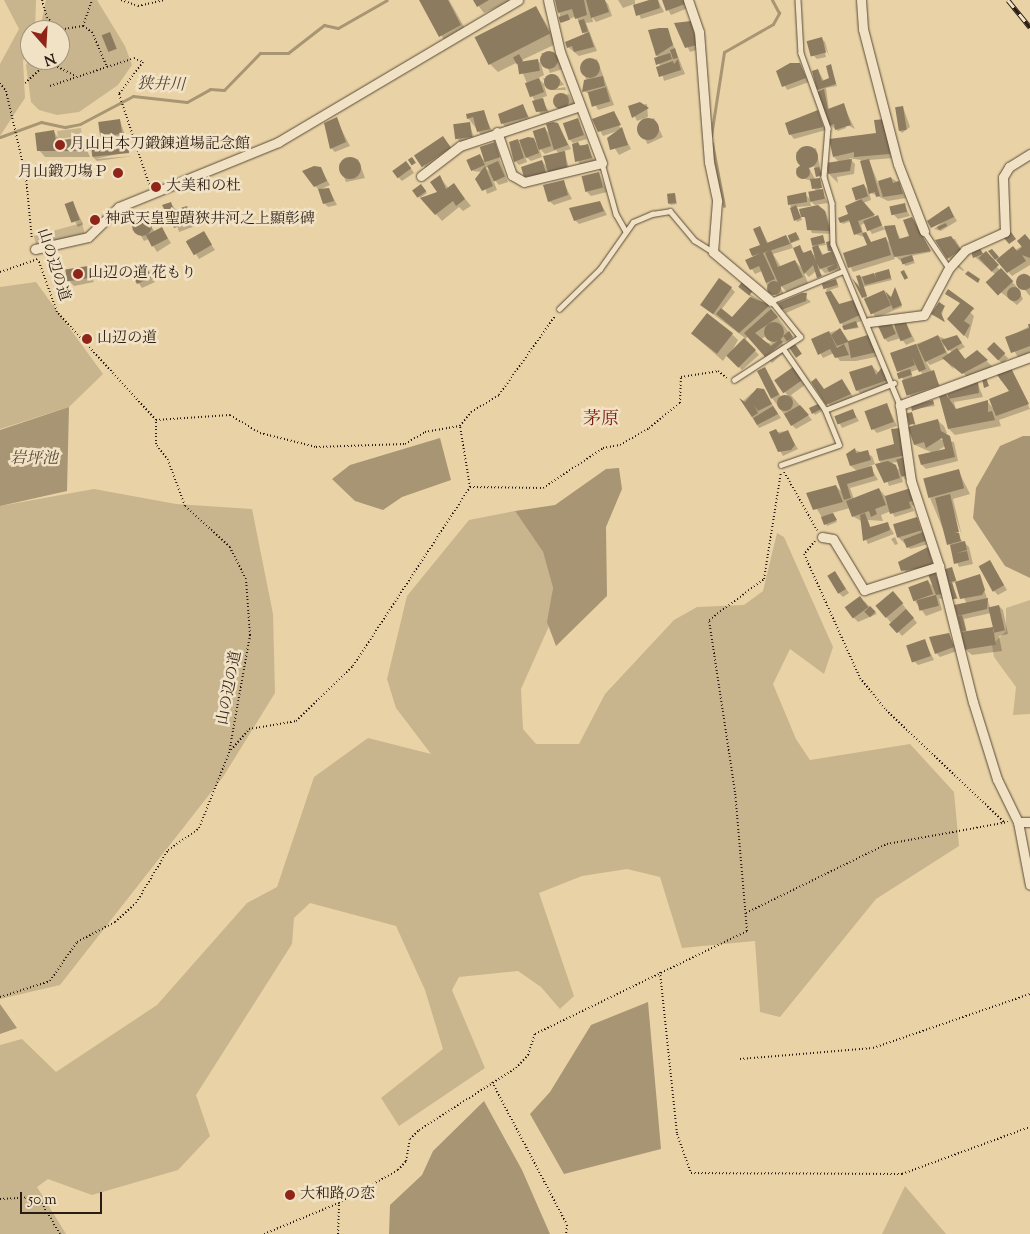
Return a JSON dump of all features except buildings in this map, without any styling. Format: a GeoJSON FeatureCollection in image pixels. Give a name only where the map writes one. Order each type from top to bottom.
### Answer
{"type":"FeatureCollection","features":[{"type":"Feature","properties":{"kind":"street"},"geometry":{"type":"LineString","coordinates":[[35,249],[88,237],[119,207],[278,142],[518,0]]}},
{"type":"Feature","properties":{"kind":"street"},"geometry":{"type":"LineString","coordinates":[[497,132],[512,175],[524,182],[602,163],[580,106],[548,0]]}},
{"type":"Feature","properties":{"kind":"street"},"geometry":{"type":"LineString","coordinates":[[688,0],[699,32],[709,162],[717,202],[713,252],[771,301]]}},
{"type":"Feature","properties":{"kind":"street"},"geometry":{"type":"LineString","coordinates":[[861,0],[876,83],[904,181],[924,231]]}},
{"type":"Feature","properties":{"kind":"street"},"geometry":{"type":"LineString","coordinates":[[421,176],[460,146],[497,132],[580,106]]}},
{"type":"Feature","properties":{"kind":"street"},"geometry":{"type":"LineString","coordinates":[[869,322],[924,315],[949,268],[965,250],[1005,232],[1003,177],[1009,166],[1030,154]]}},
{"type":"Feature","properties":{"kind":"street"},"geometry":{"type":"LineString","coordinates":[[1030,357],[900,405],[911,481],[940,566],[973,702],[997,779],[1018,822],[1030,885]]}},
{"type":"Feature","properties":{"kind":"street"},"geometry":{"type":"LineString","coordinates":[[822,537],[833,539],[864,590],[940,566]]}},
{"type":"Feature","properties":{"kind":"street"},"geometry":{"type":"LineString","coordinates":[[1018,822],[1030,822]]}},
{"type":"Feature","properties":{"kind":"lane"},"geometry":{"type":"LineString","coordinates":[[798,0],[802,53],[828,128],[824,177],[832,202],[833,244],[843,271],[869,322],[894,382],[900,405]]}},
{"type":"Feature","properties":{"kind":"lane"},"geometry":{"type":"LineString","coordinates":[[602,163],[616,214],[626,231]]}},
{"type":"Feature","properties":{"kind":"lane"},"geometry":{"type":"LineString","coordinates":[[559,309],[600,269],[633,222],[670,211],[694,240],[713,252]]}},
{"type":"Feature","properties":{"kind":"lane"},"geometry":{"type":"LineString","coordinates":[[924,231],[949,268]]}},
{"type":"Feature","properties":{"kind":"lane"},"geometry":{"type":"LineString","coordinates":[[734,380],[800,337],[771,301],[843,271]]}},
{"type":"Feature","properties":{"kind":"lane"},"geometry":{"type":"LineString","coordinates":[[781,465],[839,445],[825,410],[783,349]]}},
{"type":"Feature","properties":{"kind":"lane"},"geometry":{"type":"LineString","coordinates":[[825,410],[894,382]]}},
{"type":"Feature","properties":{"kind":"path"},"geometry":{"type":"LineString","coordinates":[[42,0],[58,30],[83,26],[92,32],[106,67]]}},
{"type":"Feature","properties":{"kind":"path"},"geometry":{"type":"LineString","coordinates":[[83,26],[92,0]]}},
{"type":"Feature","properties":{"kind":"path"},"geometry":{"type":"LineString","coordinates":[[121,0],[138,6],[163,0]]}},
{"type":"Feature","properties":{"kind":"path"},"geometry":{"type":"LineString","coordinates":[[50,86],[134,58],[143,62],[138,73],[121,89],[119,98],[152,195]]}},
{"type":"Feature","properties":{"kind":"path"},"geometry":{"type":"LineString","coordinates":[[25,83],[48,62],[76,76]]}},
{"type":"Feature","properties":{"kind":"path","name":"山の辺の道"},"geometry":{"type":"LineString","coordinates":[[0,83],[6,91],[15,131],[35,249],[56,312],[156,420],[156,444],[168,460],[185,506],[230,548],[251,602],[248,663],[229,753],[199,828],[168,850],[136,903],[115,922],[77,942],[50,981],[0,997]]}},
{"type":"Feature","properties":{"kind":"path"},"geometry":{"type":"LineString","coordinates":[[0,272],[38,260]]}},
{"type":"Feature","properties":{"kind":"path"},"geometry":{"type":"LineString","coordinates":[[156,420],[230,415],[260,433],[316,447],[405,444],[426,432],[460,426],[471,412],[499,395],[559,309]]}},
{"type":"Feature","properties":{"kind":"path"},"geometry":{"type":"LineString","coordinates":[[470,487],[543,488],[602,448],[637,436],[680,403],[681,377],[718,371],[734,380]]}},
{"type":"Feature","properties":{"kind":"path"},"geometry":{"type":"LineString","coordinates":[[229,753],[234,740],[249,728],[296,722],[353,666],[470,487],[460,426]]}},
{"type":"Feature","properties":{"kind":"path"},"geometry":{"type":"LineString","coordinates":[[781,465],[792,492],[822,537],[809,544],[804,554],[860,678],[886,710],[1004,822]]}},
{"type":"Feature","properties":{"kind":"path"},"geometry":{"type":"LineString","coordinates":[[264,1234],[339,1203],[398,1170],[406,1160],[410,1139],[419,1130],[492,1082],[528,1055],[535,1034],[747,931],[734,785],[709,620],[764,579],[781,465]]}},
{"type":"Feature","properties":{"kind":"path"},"geometry":{"type":"LineString","coordinates":[[746,913],[886,844],[1004,822],[1018,822]]}},
{"type":"Feature","properties":{"kind":"path"},"geometry":{"type":"LineString","coordinates":[[660,972],[677,1134],[691,1173],[902,1174],[1030,1128]]}},
{"type":"Feature","properties":{"kind":"path"},"geometry":{"type":"LineString","coordinates":[[740,1059],[873,1048],[1030,994]]}},
{"type":"Feature","properties":{"kind":"path"},"geometry":{"type":"LineString","coordinates":[[492,1082],[567,1225],[566,1234]]}},
{"type":"Feature","properties":{"kind":"path"},"geometry":{"type":"LineString","coordinates":[[0,1200],[38,1197],[60,1234]]}},
{"type":"Feature","properties":{"kind":"path"},"geometry":{"type":"LineString","coordinates":[[338,1234],[339,1203]]}},
{"type":"Feature","properties":{"kind":"shaded area"},"geometry":{"type":"Polygon","coordinates":[[[4,0],[36,0],[35,20],[20,20],[20,70],[23,70],[25,98],[0,136],[0,64],[19,29],[4,0]]]}},
{"type":"Feature","properties":{"kind":"shaded area"},"geometry":{"type":"Polygon","coordinates":[[[46,0],[97,0],[125,46],[132,65],[118,85],[79,112],[57,115],[39,110],[31,102],[27,70],[70,70],[70,20],[42,20],[46,0]]]}},
{"type":"Feature","properties":{"kind":"shaded area"},"geometry":{"type":"Polygon","coordinates":[[[81,128],[82,136],[58,139],[57,131],[81,128]]]}},
{"type":"Feature","properties":{"kind":"shaded area"},"geometry":{"type":"Polygon","coordinates":[[[82,223],[85,234],[37,247],[34,236],[82,223]]]}},
{"type":"Feature","properties":{"kind":"shaded area"},"geometry":{"type":"Polygon","coordinates":[[[36,282],[103,374],[69,407],[0,429],[0,287],[36,282]]]}},
{"type":"Feature","properties":{"kind":"shaded area"},"geometry":{"type":"Polygon","coordinates":[[[94,489],[176,504],[252,509],[273,614],[275,693],[223,777],[60,985],[0,999],[0,506],[94,489]]]}},
{"type":"Feature","properties":{"kind":"shaded area"},"geometry":{"type":"Polygon","coordinates":[[[515,511],[543,552],[553,588],[549,626],[521,689],[523,729],[536,744],[579,744],[605,694],[674,620],[697,607],[744,605],[763,591],[777,533],[784,537],[833,647],[824,674],[790,649],[773,684],[796,739],[810,760],[910,744],[954,792],[959,846],[876,899],[780,1017],[760,1012],[755,941],[682,948],[660,877],[627,869],[582,876],[539,893],[574,996],[560,1009],[541,987],[518,971],[459,977],[452,990],[485,1068],[399,1126],[381,1098],[443,1049],[425,990],[396,926],[310,903],[294,918],[292,944],[196,1095],[210,1136],[178,1170],[92,1195],[48,1179],[37,1187],[66,1234],[0,1234],[0,1045],[22,1039],[56,1072],[157,1005],[247,903],[277,887],[314,777],[368,738],[431,754],[396,708],[387,679],[407,596],[469,520],[515,511]]]}},
{"type":"Feature","properties":{"kind":"shaded area"},"geometry":{"type":"Polygon","coordinates":[[[1030,600],[1030,714],[1013,715],[1016,687],[994,657],[992,645],[1006,631],[1006,608],[1030,600]]]}},
{"type":"Feature","properties":{"kind":"shaded area"},"geometry":{"type":"Polygon","coordinates":[[[905,1186],[946,1234],[882,1234],[905,1186]]]}},
{"type":"Feature","properties":{"kind":"water","name":"岩坪池"},"geometry":{"type":"Polygon","coordinates":[[[69,407],[67,491],[0,506],[0,430],[69,407]]]}},
{"type":"Feature","properties":{"kind":"water"},"geometry":{"type":"Polygon","coordinates":[[[1023,436],[1030,436],[1030,578],[1005,566],[973,518],[976,488],[1000,446],[1023,436]]]}},
{"type":"Feature","properties":{"kind":"water"},"geometry":{"type":"Polygon","coordinates":[[[440,438],[451,480],[402,497],[383,510],[355,501],[332,479],[350,465],[440,438]]]}},
{"type":"Feature","properties":{"kind":"water"},"geometry":{"type":"Polygon","coordinates":[[[619,468],[622,489],[606,527],[607,596],[556,646],[547,622],[553,588],[543,552],[515,511],[555,505],[606,469],[619,468]]]}},
{"type":"Feature","properties":{"kind":"water"},"geometry":{"type":"Polygon","coordinates":[[[648,1002],[661,1149],[564,1174],[530,1114],[550,1092],[591,1025],[648,1002]]]}},
{"type":"Feature","properties":{"kind":"water"},"geometry":{"type":"Polygon","coordinates":[[[0,1004],[17,1028],[0,1034],[0,1004]]]}},
{"type":"Feature","properties":{"kind":"water"},"geometry":{"type":"Polygon","coordinates":[[[484,1101],[522,1170],[550,1234],[389,1234],[390,1205],[422,1175],[433,1151],[484,1101]]]}},
{"type":"Feature","properties":{"kind":"waterway","name":"狭井川"},"geometry":{"type":"LineString","coordinates":[[0,137],[41,122],[65,127],[80,124],[133,96],[187,102],[210,89],[224,90],[260,53],[288,53],[324,25],[338,28],[387,0]]}},
{"type":"Feature","properties":{"kind":"waterway"},"geometry":{"type":"LineString","coordinates":[[711,136],[724,52],[773,24],[779,13],[772,0]]}},
{"type":"Feature","properties":{"kind":"waterway"},"geometry":{"type":"LineString","coordinates":[[712,143],[724,206]]}},
{"type":"Feature","properties":{"kind":"railway"},"geometry":{"type":"LineString","coordinates":[[1008,0],[1030,27]]}},
{"type":"Feature","properties":{"kind":"place","name":"月山日本刀鍛錬道場記念館"},"geometry":{"type":"Point","coordinates":[60,145]}},
{"type":"Feature","properties":{"kind":"place","name":"月山鍛刀塲Ｐ"},"geometry":{"type":"Point","coordinates":[118,173]}},
{"type":"Feature","properties":{"kind":"place","name":"大美和の杜"},"geometry":{"type":"Point","coordinates":[156,187]}},
{"type":"Feature","properties":{"kind":"place","name":"神武天皇聖蹟狹井河之上顯彰碑"},"geometry":{"type":"Point","coordinates":[95,220]}},
{"type":"Feature","properties":{"kind":"place","name":"山辺の道 花もり"},"geometry":{"type":"Point","coordinates":[78,274]}},
{"type":"Feature","properties":{"kind":"place","name":"山辺の道"},"geometry":{"type":"Point","coordinates":[87,339]}},
{"type":"Feature","properties":{"kind":"place","name":"大和路の恋"},"geometry":{"type":"Point","coordinates":[290,1195]}},
{"type":"Feature","properties":{"kind":"district","name":"茅原"},"geometry":{"type":"Point","coordinates":[601,420]}}]}
